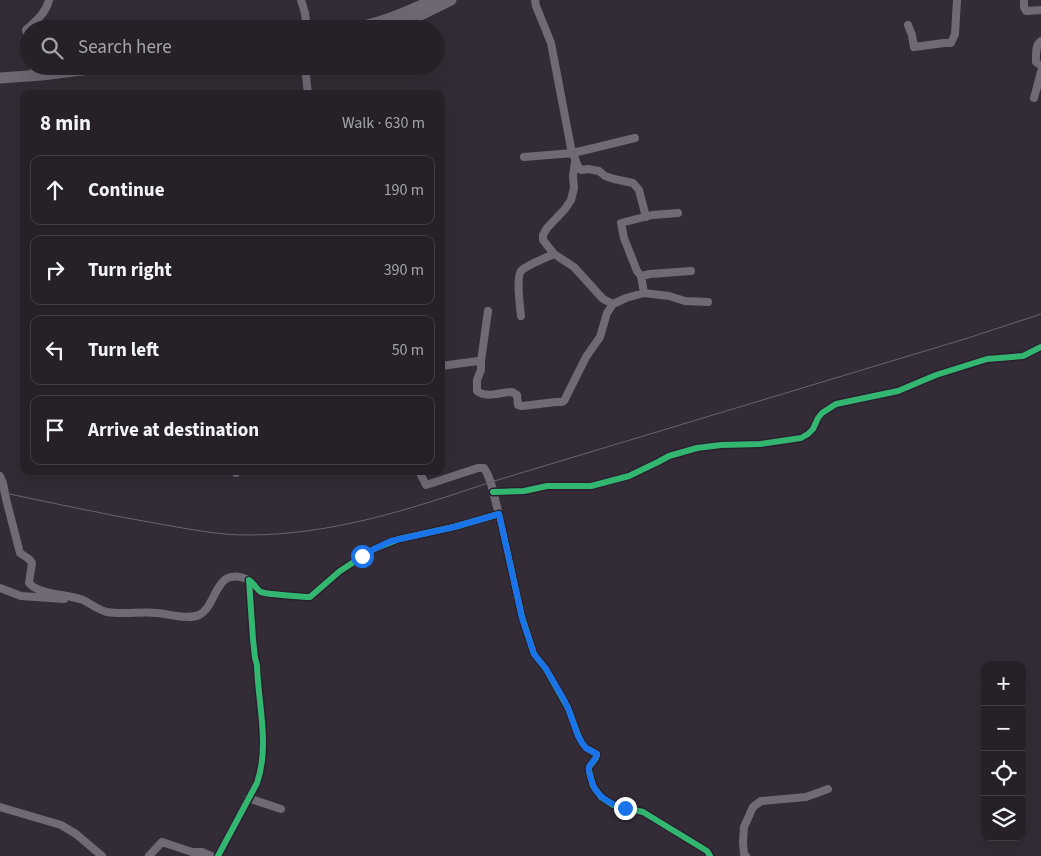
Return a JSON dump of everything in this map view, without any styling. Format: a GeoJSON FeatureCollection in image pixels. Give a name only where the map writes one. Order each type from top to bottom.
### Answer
{"type":"FeatureCollection","features":[{"type":"Feature","properties":{"kind":"highway"},"geometry":{"type":"LineString","coordinates":[[384,20],[404,14],[414,4],[433,0]]}},
{"type":"Feature","properties":{"kind":"highway"},"geometry":{"type":"LineString","coordinates":[[410,20],[450,0]]}},
{"type":"Feature","properties":{"kind":"highway"},"geometry":{"type":"LineString","coordinates":[[0,72],[20,70]]}},
{"type":"Feature","properties":{"kind":"highway"},"geometry":{"type":"LineString","coordinates":[[0,78],[42,75]]}},
{"type":"Feature","properties":{"kind":"street"},"geometry":{"type":"LineString","coordinates":[[36,20],[48,6],[49,0]]}},
{"type":"Feature","properties":{"kind":"street"},"geometry":{"type":"LineString","coordinates":[[300,0],[306,20]]}},
{"type":"Feature","properties":{"kind":"street"},"geometry":{"type":"LineString","coordinates":[[535,0],[551,43],[571,148],[578,168],[581,170],[599,171],[605,176],[633,183],[639,190],[646,217]]}},
{"type":"Feature","properties":{"kind":"street"},"geometry":{"type":"LineString","coordinates":[[908,25],[914,47],[937,43],[951,43],[955,34],[957,0]]}},
{"type":"Feature","properties":{"kind":"street"},"geometry":{"type":"LineString","coordinates":[[1024,0],[1026,11],[1041,10]]}},
{"type":"Feature","properties":{"kind":"street"},"geometry":{"type":"LineString","coordinates":[[1041,41],[1038,43],[1036,62],[1041,66]]}},
{"type":"Feature","properties":{"kind":"street"},"geometry":{"type":"LineString","coordinates":[[1034,98],[1039,87],[1041,72]]}},
{"type":"Feature","properties":{"kind":"street"},"geometry":{"type":"LineString","coordinates":[[306,75],[308,90]]}},
{"type":"Feature","properties":{"kind":"street"},"geometry":{"type":"LineString","coordinates":[[524,157],[574,155],[635,138]]}},
{"type":"Feature","properties":{"kind":"street"},"geometry":{"type":"LineString","coordinates":[[574,155],[574,188],[571,200],[547,228],[544,240],[554,254],[574,267],[603,299],[614,304]]}},
{"type":"Feature","properties":{"kind":"street"},"geometry":{"type":"LineString","coordinates":[[644,293],[641,276],[637,271],[624,238],[620,222],[678,212]]}},
{"type":"Feature","properties":{"kind":"street"},"geometry":{"type":"LineString","coordinates":[[522,316],[519,295],[521,271],[527,266],[554,254]]}},
{"type":"Feature","properties":{"kind":"street"},"geometry":{"type":"LineString","coordinates":[[641,276],[691,271]]}},
{"type":"Feature","properties":{"kind":"street"},"geometry":{"type":"LineString","coordinates":[[488,311],[477,391],[487,396],[512,392],[517,396],[518,405],[522,406],[562,402],[565,399],[586,356],[600,338],[607,313],[614,304],[626,298],[644,293],[669,296],[685,301],[708,302]]}},
{"type":"Feature","properties":{"kind":"street"},"geometry":{"type":"LineString","coordinates":[[493,492],[524,491],[547,486],[591,486],[629,476],[669,456],[697,448],[760,444],[801,438],[813,429],[822,413],[836,404],[898,391],[936,375],[987,359],[1023,356],[1041,347]]}},
{"type":"Feature","properties":{"kind":"street"},"geometry":{"type":"LineString","coordinates":[[445,365],[481,362]]}},
{"type":"Feature","properties":{"kind":"street"},"geometry":{"type":"LineString","coordinates":[[421,475],[426,485],[478,468],[484,468],[488,474],[499,514],[522,618],[534,654],[546,669],[563,698],[582,743],[586,748],[597,754],[589,771],[593,786],[601,797],[613,805],[643,812],[707,851],[710,856]]}},
{"type":"Feature","properties":{"kind":"street"},"geometry":{"type":"LineString","coordinates":[[0,476],[20,553],[32,563],[30,585],[107,612],[156,613],[182,617],[199,615],[207,607],[218,586],[224,580],[235,577],[243,577],[249,580],[262,593],[310,597],[340,571],[382,545],[499,514]]}},
{"type":"Feature","properties":{"kind":"street"},"geometry":{"type":"LineString","coordinates":[[218,856],[257,783],[263,755],[249,580]]}},
{"type":"Feature","properties":{"kind":"street"},"geometry":{"type":"LineString","coordinates":[[0,588],[20,596],[77,600]]}},
{"type":"Feature","properties":{"kind":"street"},"geometry":{"type":"LineString","coordinates":[[746,856],[743,843],[744,827],[753,807],[761,801],[806,797],[828,790]]}},
{"type":"Feature","properties":{"kind":"street"},"geometry":{"type":"LineString","coordinates":[[248,798],[281,809]]}},
{"type":"Feature","properties":{"kind":"street"},"geometry":{"type":"LineString","coordinates":[[0,807],[60,825],[76,834],[102,856]]}},
{"type":"Feature","properties":{"kind":"street"},"geometry":{"type":"LineString","coordinates":[[150,856],[162,842],[211,856]]}},
{"type":"Feature","properties":{"kind":"railway"},"geometry":{"type":"LineString","coordinates":[[0,492],[193,530],[247,535],[310,531],[401,511],[1041,314]]}},
{"type":"Feature","properties":{"kind":"cycle path"},"geometry":{"type":"LineString","coordinates":[[493,492],[524,491],[547,486],[591,486],[629,476],[669,456],[697,448],[760,444],[801,438],[813,429],[822,413],[836,404],[898,391],[936,375],[987,359],[1023,356],[1041,347]]}},
{"type":"Feature","properties":{"kind":"cycle path"},"geometry":{"type":"LineString","coordinates":[[218,856],[257,783],[263,754],[249,580],[261,592],[310,597],[340,571],[374,549],[399,539],[454,527],[499,514],[522,617],[534,654],[546,669],[568,708],[582,743],[586,748],[597,754],[589,767],[593,786],[601,797],[613,805],[643,812],[707,851],[710,856]]}},
{"type":"Feature","properties":{"kind":"route"},"geometry":{"type":"LineString","coordinates":[[362,556],[391,541],[430,533],[499,514],[522,618],[534,654],[546,669],[563,698],[582,743],[586,748],[597,754],[589,771],[593,786],[601,797],[613,805],[625,808]]}}]}
